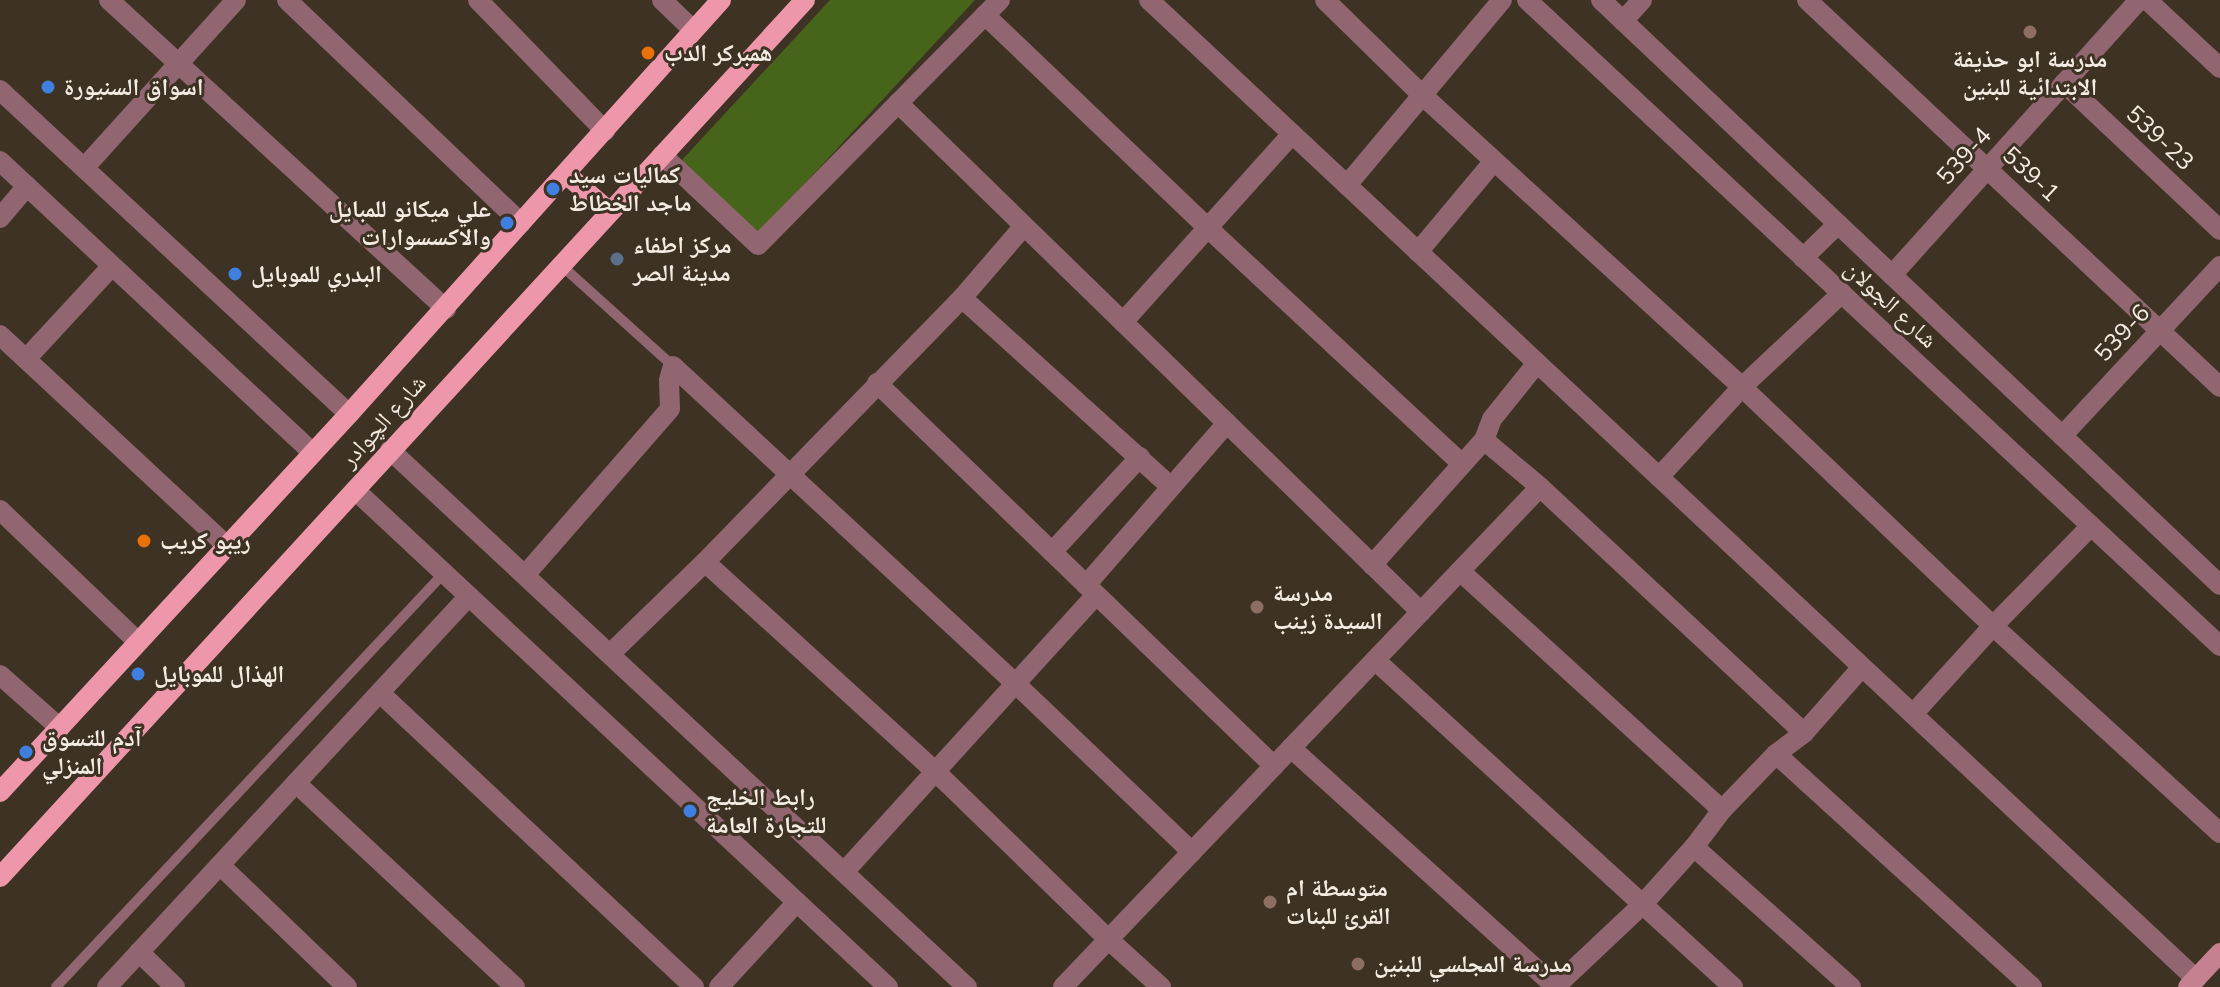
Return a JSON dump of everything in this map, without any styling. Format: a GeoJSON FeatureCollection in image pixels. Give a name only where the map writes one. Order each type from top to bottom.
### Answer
{"type":"FeatureCollection","features":[{"type":"Feature","properties":{"kind":"main road","name":"شارع الچوادر"},"geometry":{"type":"LineString","coordinates":[[0,792],[446,309],[721,0]]}},
{"type":"Feature","properties":{"kind":"main road","name":"شارع الچوادر"},"geometry":{"type":"LineString","coordinates":[[0,877],[805,0]]}},
{"type":"Feature","properties":{"kind":"main road"},"geometry":{"type":"LineString","coordinates":[[566,174],[610,212]]}},
{"type":"Feature","properties":{"kind":"main road"},"geometry":{"type":"LineString","coordinates":[[2192,983],[2220,953]]}},
{"type":"Feature","properties":{"kind":"street"},"geometry":{"type":"LineString","coordinates":[[109,0],[446,309]]}},
{"type":"Feature","properties":{"kind":"street"},"geometry":{"type":"LineString","coordinates":[[84,168],[236,0]]}},
{"type":"Feature","properties":{"kind":"street"},"geometry":{"type":"LineString","coordinates":[[287,0],[521,223]]}},
{"type":"Feature","properties":{"kind":"street"},"geometry":{"type":"LineString","coordinates":[[478,0],[605,131]]}},
{"type":"Feature","properties":{"kind":"street"},"geometry":{"type":"LineString","coordinates":[[662,0],[693,30]]}},
{"type":"Feature","properties":{"kind":"street"},"geometry":{"type":"LineString","coordinates":[[662,155],[758,245],[1000,0]]}},
{"type":"Feature","properties":{"kind":"street"},"geometry":{"type":"LineString","coordinates":[[1149,0],[1913,714],[2192,983]]}},
{"type":"Feature","properties":{"kind":"street"},"geometry":{"type":"LineString","coordinates":[[1325,0],[1421,94],[1742,387],[1993,626],[2220,833]]}},
{"type":"Feature","properties":{"kind":"street"},"geometry":{"type":"LineString","coordinates":[[1347,185],[1502,0]]}},
{"type":"Feature","properties":{"kind":"street","name":"شارع الجولان"},"geometry":{"type":"LineString","coordinates":[[1527,0],[2220,646]]}},
{"type":"Feature","properties":{"kind":"street","name":"شارع الجولان"},"geometry":{"type":"LineString","coordinates":[[1601,0],[2220,585]]}},
{"type":"Feature","properties":{"kind":"street"},"geometry":{"type":"LineString","coordinates":[[1623,21],[1642,0]]}},
{"type":"Feature","properties":{"kind":"street","name":"539-1"},"geometry":{"type":"LineString","coordinates":[[1807,0],[2220,387]]}},
{"type":"Feature","properties":{"kind":"street","name":"539-4"},"geometry":{"type":"LineString","coordinates":[[1892,275],[2139,0]]}},
{"type":"Feature","properties":{"kind":"street"},"geometry":{"type":"LineString","coordinates":[[2147,0],[2220,68]]}},
{"type":"Feature","properties":{"kind":"street"},"geometry":{"type":"LineString","coordinates":[[985,15],[1461,463]]}},
{"type":"Feature","properties":{"kind":"street","name":"539-23"},"geometry":{"type":"LineString","coordinates":[[2064,83],[2220,230]]}},
{"type":"Feature","properties":{"kind":"street"},"geometry":{"type":"LineString","coordinates":[[0,90],[349,414]]}},
{"type":"Feature","properties":{"kind":"street"},"geometry":{"type":"LineString","coordinates":[[898,103],[1421,612]]}},
{"type":"Feature","properties":{"kind":"street"},"geometry":{"type":"LineString","coordinates":[[1123,322],[1292,134]]}},
{"type":"Feature","properties":{"kind":"street"},"geometry":{"type":"LineString","coordinates":[[0,161],[313,453]]}},
{"type":"Feature","properties":{"kind":"street"},"geometry":{"type":"LineString","coordinates":[[1418,252],[1494,161]]}},
{"type":"Feature","properties":{"kind":"street"},"geometry":{"type":"LineString","coordinates":[[0,218],[27,186]]}},
{"type":"Feature","properties":{"kind":"street"},"geometry":{"type":"LineString","coordinates":[[1803,258],[1838,224]]}},
{"type":"Feature","properties":{"kind":"street"},"geometry":{"type":"LineString","coordinates":[[610,654],[705,562],[962,298],[1024,226]]}},
{"type":"Feature","properties":{"kind":"street"},"geometry":{"type":"LineString","coordinates":[[26,359],[112,266]]}},
{"type":"Feature","properties":{"kind":"street","name":"539-6"},"geometry":{"type":"LineString","coordinates":[[2062,436],[2220,266]]}},
{"type":"Feature","properties":{"kind":"street"},"geometry":{"type":"LineString","coordinates":[[1659,477],[1742,387],[1842,293]]}},
{"type":"Feature","properties":{"kind":"street"},"geometry":{"type":"LineString","coordinates":[[962,298],[1170,486]]}},
{"type":"Feature","properties":{"kind":"street"},"geometry":{"type":"LineString","coordinates":[[0,335],[227,546]]}},
{"type":"Feature","properties":{"kind":"street"},"geometry":{"type":"LineString","coordinates":[[1372,565],[1484,440],[1492,419],[1537,363]]}},
{"type":"Feature","properties":{"kind":"street"},"geometry":{"type":"LineString","coordinates":[[525,575],[670,409],[669,380],[673,366],[1192,852]]}},
{"type":"Feature","properties":{"kind":"street"},"geometry":{"type":"LineString","coordinates":[[877,383],[1274,766]]}},
{"type":"Feature","properties":{"kind":"street"},"geometry":{"type":"LineString","coordinates":[[844,872],[1016,684],[1170,486],[1227,423]]}},
{"type":"Feature","properties":{"kind":"street"},"geometry":{"type":"LineString","coordinates":[[1484,440],[1540,487],[1804,733]]}},
{"type":"Feature","properties":{"kind":"street"},"geometry":{"type":"LineString","coordinates":[[390,450],[964,986]]}},
{"type":"Feature","properties":{"kind":"street"},"geometry":{"type":"LineString","coordinates":[[1052,552],[1140,457]]}},
{"type":"Feature","properties":{"kind":"street"},"geometry":{"type":"LineString","coordinates":[[1063,987],[1540,487]]}},
{"type":"Feature","properties":{"kind":"street"},"geometry":{"type":"LineString","coordinates":[[355,490],[888,987]]}},
{"type":"Feature","properties":{"kind":"street"},"geometry":{"type":"LineString","coordinates":[[0,510],[137,641]]}},
{"type":"Feature","properties":{"kind":"street"},"geometry":{"type":"LineString","coordinates":[[1913,714],[1993,626],[2091,526]]}},
{"type":"Feature","properties":{"kind":"street"},"geometry":{"type":"LineString","coordinates":[[705,562],[937,773],[1161,987]]}},
{"type":"Feature","properties":{"kind":"street"},"geometry":{"type":"LineString","coordinates":[[1460,571],[1722,810]]}},
{"type":"Feature","properties":{"kind":"street"},"geometry":{"type":"LineString","coordinates":[[107,987],[469,596]]}},
{"type":"Feature","properties":{"kind":"street"},"geometry":{"type":"LineString","coordinates":[[1375,660],[1733,987]]}},
{"type":"Feature","properties":{"kind":"street"},"geometry":{"type":"LineString","coordinates":[[1291,748],[1556,987],[1642,905],[1694,847],[1722,810],[1776,754],[1804,733],[1862,667]]}},
{"type":"Feature","properties":{"kind":"street"},"geometry":{"type":"LineString","coordinates":[[0,675],[60,728]]}},
{"type":"Feature","properties":{"kind":"street"},"geometry":{"type":"LineString","coordinates":[[380,693],[694,987]]}},
{"type":"Feature","properties":{"kind":"street"},"geometry":{"type":"LineString","coordinates":[[1776,754],[2032,987]]}},
{"type":"Feature","properties":{"kind":"street"},"geometry":{"type":"LineString","coordinates":[[296,783],[515,987]]}},
{"type":"Feature","properties":{"kind":"street"},"geometry":{"type":"LineString","coordinates":[[1694,847],[1851,987]]}},
{"type":"Feature","properties":{"kind":"street"},"geometry":{"type":"LineString","coordinates":[[220,865],[347,987]]}},
{"type":"Feature","properties":{"kind":"street"},"geometry":{"type":"LineString","coordinates":[[719,987],[797,902]]}},
{"type":"Feature","properties":{"kind":"street"},"geometry":{"type":"LineString","coordinates":[[139,952],[175,987]]}},
{"type":"Feature","properties":{"kind":"lane"},"geometry":{"type":"LineString","coordinates":[[561,265],[673,366]]}},
{"type":"Feature","properties":{"kind":"lane"},"geometry":{"type":"LineString","coordinates":[[56,987],[444,573]]}},
{"type":"Feature","properties":{"kind":"green space"},"geometry":{"type":"Polygon","coordinates":[[[830,0],[975,0],[759,233],[681,161],[830,0]]]}},
{"type":"Feature","properties":{"kind":"place","name":"مدرسة ابو حذيفة الابتدائية للبنين"},"geometry":{"type":"Point","coordinates":[2030,32]}},
{"type":"Feature","properties":{"kind":"place","name":"همبركر الدب"},"geometry":{"type":"Point","coordinates":[648,53]}},
{"type":"Feature","properties":{"kind":"place","name":"اسواق السنيورة"},"geometry":{"type":"Point","coordinates":[48,87]}},
{"type":"Feature","properties":{"kind":"place","name":"كماليات سيد ماجد الخطاط"},"geometry":{"type":"Point","coordinates":[553,189]}},
{"type":"Feature","properties":{"kind":"place","name":"علي ميكانو للمبايل والاكسسوارات"},"geometry":{"type":"Point","coordinates":[507,223]}},
{"type":"Feature","properties":{"kind":"place","name":"مركز اطفاء مدينة الصر"},"geometry":{"type":"Point","coordinates":[617,259]}},
{"type":"Feature","properties":{"kind":"place","name":"البدري للموبايل"},"geometry":{"type":"Point","coordinates":[235,274]}},
{"type":"Feature","properties":{"kind":"place","name":"ريبو كريب"},"geometry":{"type":"Point","coordinates":[144,541]}},
{"type":"Feature","properties":{"kind":"place","name":"مدرسة السيدة زينب"},"geometry":{"type":"Point","coordinates":[1257,607]}},
{"type":"Feature","properties":{"kind":"place","name":"الهذال للموبايل"},"geometry":{"type":"Point","coordinates":[138,674]}},
{"type":"Feature","properties":{"kind":"place","name":"آدم للتسوق المنزلي"},"geometry":{"type":"Point","coordinates":[26,752]}},
{"type":"Feature","properties":{"kind":"place","name":"رابط الخليج للتجارة العامة"},"geometry":{"type":"Point","coordinates":[690,811]}},
{"type":"Feature","properties":{"kind":"place","name":"متوسطة ام القرئ للبنات"},"geometry":{"type":"Point","coordinates":[1270,902]}},
{"type":"Feature","properties":{"kind":"place","name":"مدرسة المجلسي للبنين"},"geometry":{"type":"Point","coordinates":[1358,964]}}]}
